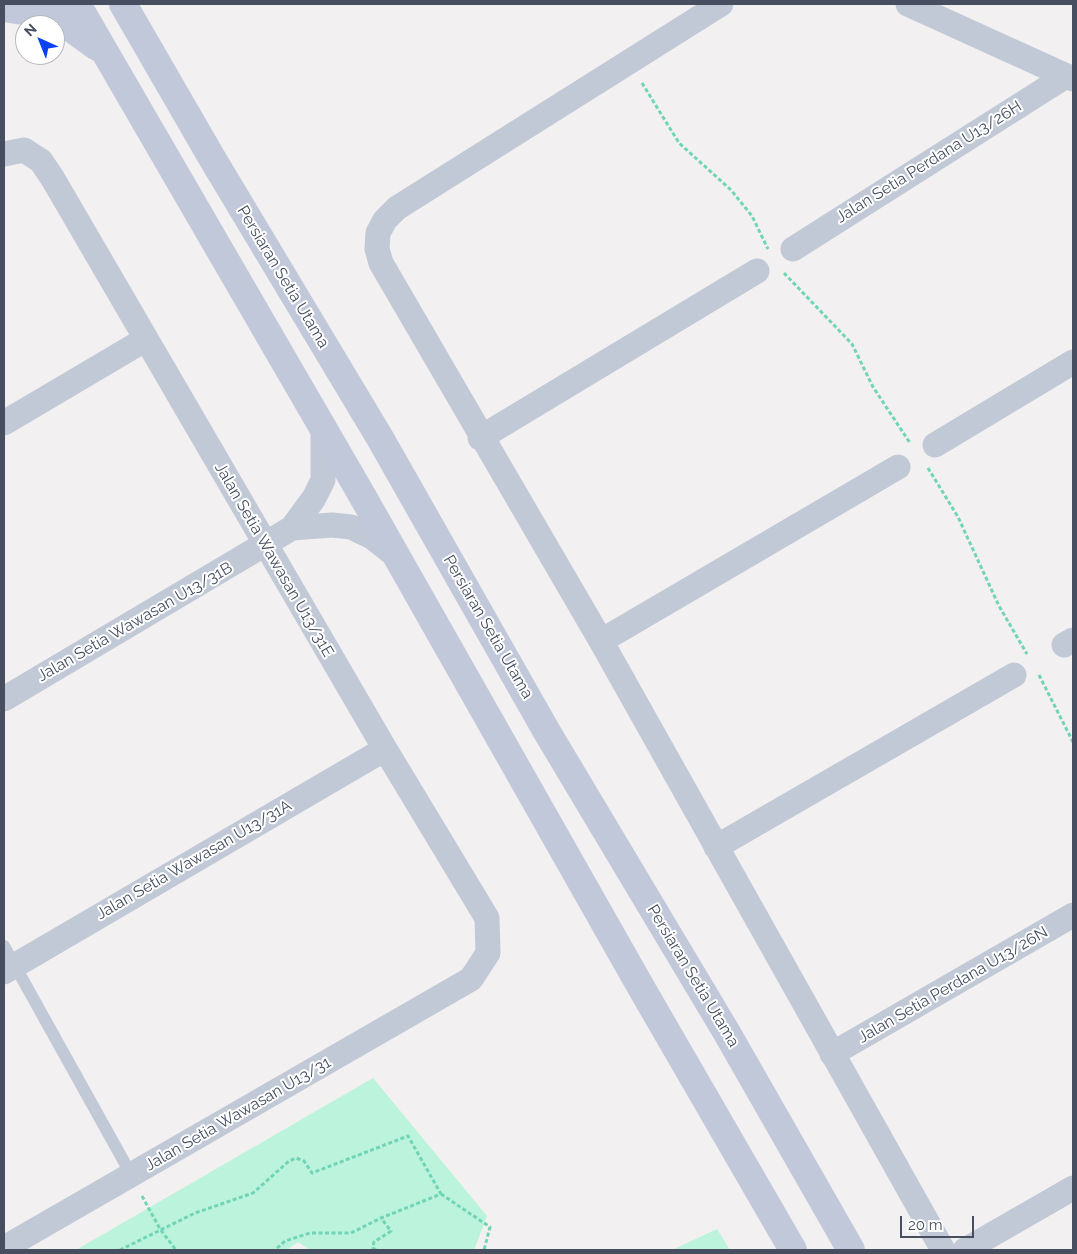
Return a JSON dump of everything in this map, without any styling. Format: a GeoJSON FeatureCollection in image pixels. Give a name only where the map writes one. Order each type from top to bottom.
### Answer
{"type":"FeatureCollection","features":[{"type":"Feature","properties":{"kind":"street"},"geometry":{"type":"LineString","coordinates":[[77,4],[323,428],[642,989],[793,1250]]}},
{"type":"Feature","properties":{"kind":"street","name":"Persiaran Setia Utama"},"geometry":{"type":"LineString","coordinates":[[123,4],[212,158],[380,438],[547,732],[727,1033],[851,1250]]}},
{"type":"Feature","properties":{"kind":"street"},"geometry":{"type":"LineString","coordinates":[[721,4],[397,208],[385,220],[378,234],[377,249],[381,263],[480,438],[601,641],[943,1250]]}},
{"type":"Feature","properties":{"kind":"street"},"geometry":{"type":"LineString","coordinates":[[908,4],[1070,78]]}},
{"type":"Feature","properties":{"kind":"street"},"geometry":{"type":"LineString","coordinates":[[4,8],[54,16],[106,54]]}},
{"type":"Feature","properties":{"kind":"street","name":"Jalan Setia Perdana U13/26H"},"geometry":{"type":"LineString","coordinates":[[480,438],[775,261],[1070,78]]}},
{"type":"Feature","properties":{"kind":"street","name":"Jalan Setia Wawasan U13/31E"},"geometry":{"type":"LineString","coordinates":[[14,152],[41,161],[385,749],[487,918],[488,953],[471,979]]}},
{"type":"Feature","properties":{"kind":"street"},"geometry":{"type":"LineString","coordinates":[[4,423],[146,339]]}},
{"type":"Feature","properties":{"kind":"street"},"geometry":{"type":"LineString","coordinates":[[924,452],[1073,362]]}},
{"type":"Feature","properties":{"kind":"street"},"geometry":{"type":"LineString","coordinates":[[292,528],[314,498],[323,480],[323,428]]}},
{"type":"Feature","properties":{"kind":"street"},"geometry":{"type":"LineString","coordinates":[[601,641],[898,467]]}},
{"type":"Feature","properties":{"kind":"street"},"geometry":{"type":"LineString","coordinates":[[292,528],[332,525],[351,527],[372,537],[396,556]]}},
{"type":"Feature","properties":{"kind":"street","name":"Jalan Setia Wawasan U13/31B"},"geometry":{"type":"LineString","coordinates":[[4,698],[292,528]]}},
{"type":"Feature","properties":{"kind":"street"},"geometry":{"type":"LineString","coordinates":[[716,847],[1026,667]]}},
{"type":"Feature","properties":{"kind":"street","name":"Jalan Setia Wawasan U13/31A"},"geometry":{"type":"LineString","coordinates":[[8,961],[385,749]]}},
{"type":"Feature","properties":{"kind":"street","name":"Jalan Setia Perdana U13/26N"},"geometry":{"type":"LineString","coordinates":[[832,1054],[1073,915]]}},
{"type":"Feature","properties":{"kind":"street","name":"Jalan Setia Wawasan U13/31"},"geometry":{"type":"LineString","coordinates":[[4,1248],[471,979]]}},
{"type":"Feature","properties":{"kind":"street"},"geometry":{"type":"LineString","coordinates":[[965,1250],[1073,1188]]}},
{"type":"Feature","properties":{"kind":"lane"},"geometry":{"type":"LineString","coordinates":[[8,961],[132,1176]]}},
{"type":"Feature","properties":{"kind":"path"},"geometry":{"type":"LineString","coordinates":[[629,63],[679,143],[700,165],[713,173],[742,204],[756,223],[775,261],[852,344],[873,387],[924,452],[958,517],[1026,667],[1073,742]]}},
{"type":"Feature","properties":{"kind":"path"},"geometry":{"type":"LineString","coordinates":[[120,1250],[195,1213],[253,1193],[289,1161],[296,1158],[304,1161],[312,1173],[408,1136],[441,1194],[490,1227],[484,1250]]}},
{"type":"Feature","properties":{"kind":"path"},"geometry":{"type":"LineString","coordinates":[[132,1176],[160,1229],[176,1250]]}},
{"type":"Feature","properties":{"kind":"path"},"geometry":{"type":"LineString","coordinates":[[275,1250],[285,1241],[310,1234],[351,1233],[381,1218],[441,1194]]}},
{"type":"Feature","properties":{"kind":"path"},"geometry":{"type":"LineString","coordinates":[[376,1250],[373,1248],[374,1242],[390,1231],[381,1218]]}},
{"type":"Feature","properties":{"kind":"green space"},"geometry":{"type":"Polygon","coordinates":[[[373,1078],[487,1216],[474,1250],[310,1250],[298,1242],[287,1250],[76,1250],[373,1078]]]}},
{"type":"Feature","properties":{"kind":"green space"},"geometry":{"type":"Polygon","coordinates":[[[717,1229],[730,1250],[672,1250],[717,1229]]]}}]}
